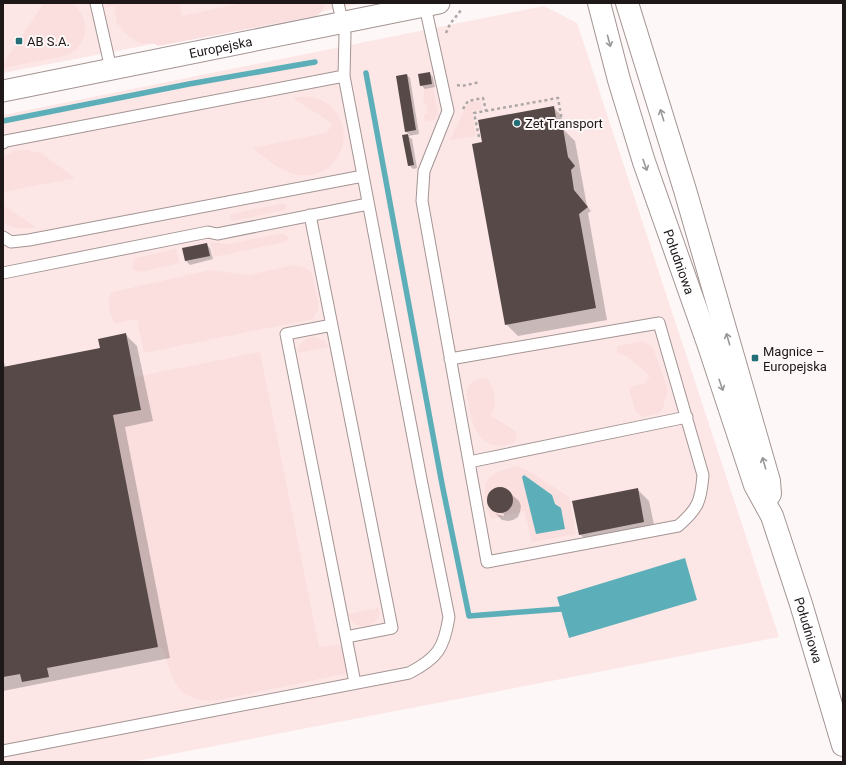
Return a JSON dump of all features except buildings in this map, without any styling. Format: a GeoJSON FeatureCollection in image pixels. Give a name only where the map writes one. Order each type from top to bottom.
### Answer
{"type":"FeatureCollection","features":[{"type":"Feature","properties":{"kind":"main road","name":"Południowa"},"geometry":{"type":"LineString","coordinates":[[599,3],[619,80],[644,162],[755,485],[772,516],[801,604],[843,746]]}},
{"type":"Feature","properties":{"kind":"main road","name":"Południowa"},"geometry":{"type":"LineString","coordinates":[[627,3],[685,190],[769,480],[772,516]]}},
{"type":"Feature","properties":{"kind":"street","name":"Europejska"},"geometry":{"type":"LineString","coordinates":[[3,91],[432,4]]}},
{"type":"Feature","properties":{"kind":"lane"},"geometry":{"type":"LineString","coordinates":[[96,3],[111,70]]}},
{"type":"Feature","properties":{"kind":"lane"},"geometry":{"type":"LineString","coordinates":[[3,751],[409,673],[425,665],[438,652],[444,641],[449,616],[422,484],[344,76],[345,34],[338,3]]}},
{"type":"Feature","properties":{"kind":"lane"},"geometry":{"type":"LineString","coordinates":[[432,4],[448,111],[424,171],[422,201],[450,358],[487,562],[678,526],[688,518],[697,507],[702,492],[703,475],[659,323],[450,358]]}},
{"type":"Feature","properties":{"kind":"lane"},"geometry":{"type":"LineString","coordinates":[[3,142],[344,76]]}},
{"type":"Feature","properties":{"kind":"lane"},"geometry":{"type":"LineString","coordinates":[[3,237],[11,242],[29,240],[363,176]]}},
{"type":"Feature","properties":{"kind":"lane"},"geometry":{"type":"LineString","coordinates":[[3,272],[208,232],[217,234],[368,204]]}},
{"type":"Feature","properties":{"kind":"lane"},"geometry":{"type":"LineString","coordinates":[[310,215],[392,628],[346,637]]}},
{"type":"Feature","properties":{"kind":"lane"},"geometry":{"type":"LineString","coordinates":[[332,325],[286,334],[355,683]]}},
{"type":"Feature","properties":{"kind":"lane"},"geometry":{"type":"LineString","coordinates":[[469,462],[687,417]]}},
{"type":"Feature","properties":{"kind":"path"},"geometry":{"type":"LineString","coordinates":[[446,36],[450,24],[462,10]]}},
{"type":"Feature","properties":{"kind":"path"},"geometry":{"type":"LineString","coordinates":[[453,82],[462,86],[480,82]]}},
{"type":"Feature","properties":{"kind":"path"},"geometry":{"type":"LineString","coordinates":[[462,110],[468,101],[483,98],[486,111]]}},
{"type":"Feature","properties":{"kind":"path"},"geometry":{"type":"LineString","coordinates":[[479,137],[474,113],[558,98],[562,121]]}},
{"type":"Feature","properties":{"kind":"shaded area","name":"AB S.A."},"geometry":{"type":"Polygon","coordinates":[[[3,3],[365,3],[3,73],[3,3]]]}},
{"type":"Feature","properties":{"kind":"shaded area"},"geometry":{"type":"Polygon","coordinates":[[[44,3],[66,3],[72,4],[77,8],[85,23],[85,35],[80,45],[65,56],[3,68],[3,64],[44,3]]]}},
{"type":"Feature","properties":{"kind":"shaded area"},"geometry":{"type":"Polygon","coordinates":[[[106,3],[179,3],[182,16],[242,3],[324,3],[322,11],[316,16],[158,46],[153,43],[142,44],[132,39],[117,23],[114,6],[106,7],[106,3]]]}},
{"type":"Feature","properties":{"kind":"shaded area"},"geometry":{"type":"Polygon","coordinates":[[[544,6],[577,23],[779,637],[131,762],[3,762],[3,115],[544,6]]]}},
{"type":"Feature","properties":{"kind":"shaded area"},"geometry":{"type":"Polygon","coordinates":[[[433,85],[438,114],[434,120],[425,122],[424,114],[428,113],[426,103],[424,103],[424,87],[433,85]]]}},
{"type":"Feature","properties":{"kind":"shaded area"},"geometry":{"type":"Polygon","coordinates":[[[293,98],[315,98],[329,105],[339,116],[343,129],[343,142],[339,154],[332,164],[321,172],[309,175],[294,174],[283,170],[252,148],[326,133],[333,124],[293,98]]]}},
{"type":"Feature","properties":{"kind":"shaded area"},"geometry":{"type":"Polygon","coordinates":[[[481,101],[482,109],[472,111],[476,136],[450,140],[467,105],[470,102],[481,101]]]}},
{"type":"Feature","properties":{"kind":"shaded area"},"geometry":{"type":"Polygon","coordinates":[[[28,150],[41,153],[75,178],[3,192],[3,157],[14,151],[28,150]]]}},
{"type":"Feature","properties":{"kind":"shaded area"},"geometry":{"type":"Polygon","coordinates":[[[284,203],[287,206],[285,210],[233,221],[230,218],[231,214],[284,203]]]}},
{"type":"Feature","properties":{"kind":"shaded area"},"geometry":{"type":"Polygon","coordinates":[[[3,205],[36,227],[19,228],[10,226],[3,222],[3,205]]]}},
{"type":"Feature","properties":{"kind":"shaded area"},"geometry":{"type":"Polygon","coordinates":[[[283,233],[288,237],[288,240],[285,242],[214,257],[210,242],[228,244],[283,233]]]}},
{"type":"Feature","properties":{"kind":"shaded area"},"geometry":{"type":"Polygon","coordinates":[[[176,249],[180,263],[140,272],[133,269],[133,261],[136,258],[176,249]]]}},
{"type":"Feature","properties":{"kind":"shaded area"},"geometry":{"type":"Polygon","coordinates":[[[294,265],[304,267],[312,273],[318,301],[318,310],[312,319],[144,353],[137,319],[114,324],[110,311],[109,299],[113,292],[210,270],[248,275],[294,265]]]}},
{"type":"Feature","properties":{"kind":"shaded area"},"geometry":{"type":"Polygon","coordinates":[[[314,337],[323,340],[329,347],[297,353],[302,342],[314,337]]]}},
{"type":"Feature","properties":{"kind":"shaded area"},"geometry":{"type":"Polygon","coordinates":[[[642,341],[653,348],[668,390],[663,408],[659,413],[643,417],[636,412],[629,390],[631,387],[645,383],[650,376],[628,357],[617,352],[618,346],[642,341]]]}},
{"type":"Feature","properties":{"kind":"shaded area"},"geometry":{"type":"Polygon","coordinates":[[[260,352],[319,647],[337,644],[343,650],[346,657],[348,673],[219,700],[195,699],[180,689],[170,672],[164,650],[158,647],[113,415],[141,410],[135,377],[260,352]]]}},
{"type":"Feature","properties":{"kind":"shaded area"},"geometry":{"type":"Polygon","coordinates":[[[481,378],[488,379],[494,393],[495,407],[490,415],[515,431],[517,437],[514,443],[504,446],[487,443],[481,438],[477,431],[473,423],[467,392],[468,388],[474,381],[481,378]]]}},
{"type":"Feature","properties":{"kind":"shaded area"},"geometry":{"type":"Polygon","coordinates":[[[518,466],[529,471],[569,497],[576,534],[532,542],[524,511],[492,519],[489,515],[485,492],[488,479],[497,472],[518,466]]]}},
{"type":"Feature","properties":{"kind":"shaded area"},"geometry":{"type":"Polygon","coordinates":[[[379,608],[379,615],[376,620],[367,626],[356,624],[351,620],[348,614],[379,608]]]}},
{"type":"Feature","properties":{"kind":"water"},"geometry":{"type":"Polygon","coordinates":[[[524,475],[552,495],[555,504],[561,508],[565,529],[536,534],[522,477],[524,475]]]}},
{"type":"Feature","properties":{"kind":"water"},"geometry":{"type":"Polygon","coordinates":[[[685,558],[697,600],[569,638],[557,597],[685,558]]]}},
{"type":"Feature","properties":{"kind":"waterway"},"geometry":{"type":"LineString","coordinates":[[3,121],[189,84],[315,62]]}},
{"type":"Feature","properties":{"kind":"waterway"},"geometry":{"type":"LineString","coordinates":[[366,73],[442,484],[469,616],[561,609]]}},
{"type":"Feature","properties":{"kind":"place","name":"AB S.A."},"geometry":{"type":"Point","coordinates":[19,41]}},
{"type":"Feature","properties":{"kind":"place","name":"Zet Transport"},"geometry":{"type":"Point","coordinates":[517,123]}},
{"type":"Feature","properties":{"kind":"place","name":"Magnice – Europejska"},"geometry":{"type":"Point","coordinates":[755,358]}}]}
